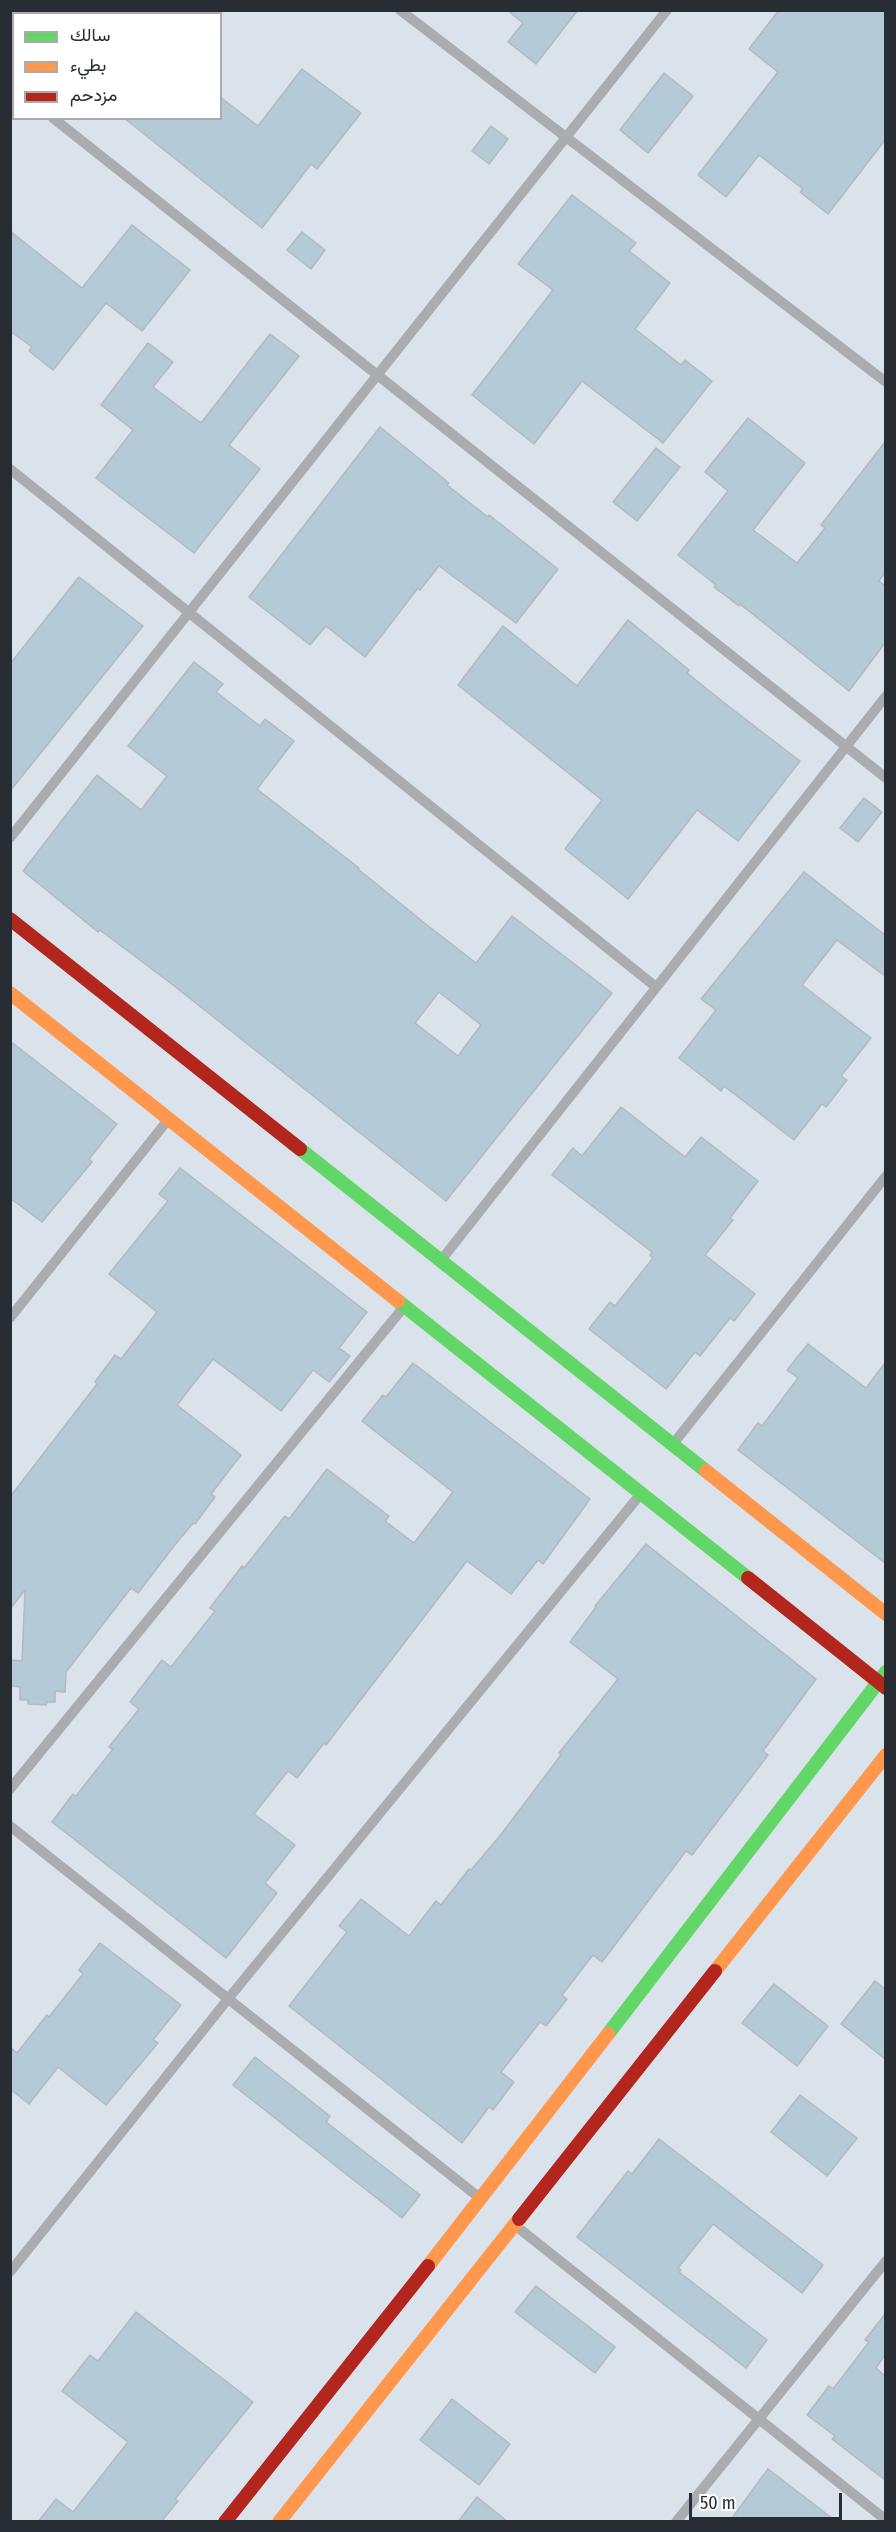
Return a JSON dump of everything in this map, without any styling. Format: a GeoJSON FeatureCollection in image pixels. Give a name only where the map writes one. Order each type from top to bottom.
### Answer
{"type":"FeatureCollection","features":[{"type":"Feature","properties":{"kind":"street"},"geometry":{"type":"LineString","coordinates":[[10,919],[885,1614]]}},
{"type":"Feature","properties":{"kind":"street"},"geometry":{"type":"LineString","coordinates":[[10,993],[641,1493],[883,1680],[480,2199],[225,2522]]}},
{"type":"Feature","properties":{"kind":"street"},"geometry":{"type":"LineString","coordinates":[[279,2522],[885,1755]]}},
{"type":"Feature","properties":{"kind":"lane"},"geometry":{"type":"LineString","coordinates":[[400,10],[885,382]]}},
{"type":"Feature","properties":{"kind":"lane"},"geometry":{"type":"LineString","coordinates":[[10,838],[668,10]]}},
{"type":"Feature","properties":{"kind":"lane"},"geometry":{"type":"LineString","coordinates":[[56,120],[885,778]]}},
{"type":"Feature","properties":{"kind":"lane"},"geometry":{"type":"LineString","coordinates":[[10,469],[656,987]]}},
{"type":"Feature","properties":{"kind":"lane"},"geometry":{"type":"LineString","coordinates":[[441,1261],[885,696]]}},
{"type":"Feature","properties":{"kind":"lane"},"geometry":{"type":"LineString","coordinates":[[10,1318],[169,1118]]}},
{"type":"Feature","properties":{"kind":"lane"},"geometry":{"type":"LineString","coordinates":[[673,1445],[885,1176]]}},
{"type":"Feature","properties":{"kind":"lane"},"geometry":{"type":"LineString","coordinates":[[10,1789],[405,1306]]}},
{"type":"Feature","properties":{"kind":"lane"},"geometry":{"type":"LineString","coordinates":[[10,2272],[228,1999],[641,1493]]}},
{"type":"Feature","properties":{"kind":"lane"},"geometry":{"type":"LineString","coordinates":[[10,1827],[480,2199]]}},
{"type":"Feature","properties":{"kind":"lane"},"geometry":{"type":"LineString","coordinates":[[513,2224],[885,2520]]}},
{"type":"Feature","properties":{"kind":"lane"},"geometry":{"type":"LineString","coordinates":[[676,2522],[885,2261]]}},
{"type":"Feature","properties":{"kind":"building"},"geometry":{"type":"Polygon","coordinates":[[[507,10],[578,10],[536,64],[508,42],[523,23],[507,10]]]}},
{"type":"Feature","properties":{"kind":"building"},"geometry":{"type":"Polygon","coordinates":[[[779,10],[885,10],[885,140],[828,214],[800,192],[803,189],[759,155],[726,197],[698,175],[778,72],[749,49],[779,10]]]}},
{"type":"Feature","properties":{"kind":"building"},"geometry":{"type":"Polygon","coordinates":[[[302,69],[361,113],[317,169],[311,164],[262,228],[127,120],[222,120],[222,99],[258,126],[302,69]]]}},
{"type":"Feature","properties":{"kind":"building"},"geometry":{"type":"Polygon","coordinates":[[[664,73],[693,96],[648,153],[620,130],[664,73]]]}},
{"type":"Feature","properties":{"kind":"building"},"geometry":{"type":"Polygon","coordinates":[[[491,126],[508,139],[489,164],[472,151],[491,126]]]}},
{"type":"Feature","properties":{"kind":"building"},"geometry":{"type":"Polygon","coordinates":[[[572,195],[636,243],[629,251],[670,283],[635,329],[681,365],[685,360],[712,381],[663,443],[582,381],[534,444],[472,395],[553,290],[518,264],[572,195]]]}},
{"type":"Feature","properties":{"kind":"building"},"geometry":{"type":"Polygon","coordinates":[[[132,225],[190,270],[142,331],[106,303],[53,370],[29,351],[32,347],[10,331],[10,231],[82,288],[132,225]]]}},
{"type":"Feature","properties":{"kind":"building"},"geometry":{"type":"Polygon","coordinates":[[[302,232],[325,250],[311,269],[287,250],[302,232]]]}},
{"type":"Feature","properties":{"kind":"building"},"geometry":{"type":"Polygon","coordinates":[[[270,334],[299,356],[229,445],[260,469],[194,553],[96,478],[133,430],[101,405],[148,343],[173,362],[153,387],[201,423],[270,334]]]}},
{"type":"Feature","properties":{"kind":"building"},"geometry":{"type":"Polygon","coordinates":[[[748,418],[805,463],[753,530],[797,563],[825,528],[821,525],[885,442],[885,572],[879,581],[885,586],[885,643],[849,691],[740,604],[739,606],[714,587],[716,585],[678,555],[728,491],[705,472],[748,418]]]}},
{"type":"Feature","properties":{"kind":"building"},"geometry":{"type":"Polygon","coordinates":[[[380,427],[449,483],[447,485],[558,569],[516,623],[439,566],[420,590],[418,588],[365,657],[326,626],[310,645],[249,597],[380,427]]]}},
{"type":"Feature","properties":{"kind":"building"},"geometry":{"type":"Polygon","coordinates":[[[656,448],[680,467],[637,521],[613,502],[656,448]]]}},
{"type":"Feature","properties":{"kind":"building"},"geometry":{"type":"Polygon","coordinates":[[[79,577],[143,626],[10,791],[10,664],[79,577]]]}},
{"type":"Feature","properties":{"kind":"building"},"geometry":{"type":"Polygon","coordinates":[[[628,620],[689,670],[687,673],[800,761],[738,841],[697,810],[628,899],[565,849],[602,800],[458,685],[503,626],[577,686],[628,620]]]}},
{"type":"Feature","properties":{"kind":"building"},"geometry":{"type":"Polygon","coordinates":[[[194,662],[223,684],[216,692],[260,726],[265,719],[294,741],[257,789],[359,868],[427,925],[476,963],[512,916],[612,993],[446,1201],[173,985],[100,930],[98,932],[23,871],[97,775],[141,810],[167,776],[128,746],[194,662]],[[439,992],[415,1023],[458,1056],[481,1025],[439,992]]]}},
{"type":"Feature","properties":{"kind":"building"},"geometry":{"type":"Polygon","coordinates":[[[864,798],[882,812],[858,842],[840,828],[864,798]]]}},
{"type":"Feature","properties":{"kind":"building"},"geometry":{"type":"Polygon","coordinates":[[[804,872],[885,935],[885,976],[837,940],[802,985],[871,1038],[841,1076],[847,1080],[826,1107],[822,1104],[794,1140],[724,1086],[721,1091],[679,1058],[716,1010],[701,999],[804,872]]]}},
{"type":"Feature","properties":{"kind":"building"},"geometry":{"type":"Polygon","coordinates":[[[10,1041],[117,1124],[89,1159],[92,1162],[42,1222],[10,1198],[10,1041]]]}},
{"type":"Feature","properties":{"kind":"building"},"geometry":{"type":"Polygon","coordinates":[[[621,1107],[685,1157],[701,1137],[758,1181],[730,1218],[733,1220],[705,1255],[755,1294],[734,1321],[730,1318],[700,1356],[695,1352],[666,1389],[589,1329],[610,1302],[615,1306],[653,1258],[650,1255],[652,1252],[552,1175],[573,1148],[582,1156],[621,1107]]]}},
{"type":"Feature","properties":{"kind":"building"},"geometry":{"type":"Polygon","coordinates":[[[180,1168],[367,1312],[339,1348],[350,1356],[329,1382],[313,1370],[281,1411],[213,1359],[177,1405],[241,1455],[211,1494],[215,1497],[195,1524],[193,1523],[174,1546],[138,1593],[131,1588],[66,1672],[65,1692],[55,1691],[55,1702],[47,1702],[46,1705],[28,1704],[28,1700],[20,1700],[20,1687],[10,1686],[10,1660],[22,1661],[25,1590],[10,1609],[10,1497],[97,1384],[95,1382],[115,1355],[121,1359],[157,1312],[109,1274],[168,1201],[159,1194],[180,1168]]]}},
{"type":"Feature","properties":{"kind":"building"},"geometry":{"type":"Polygon","coordinates":[[[808,1344],[866,1388],[885,1363],[885,1563],[738,1450],[758,1423],[762,1426],[798,1378],[787,1370],[808,1344]]]}},
{"type":"Feature","properties":{"kind":"building"},"geometry":{"type":"Polygon","coordinates":[[[413,1363],[590,1499],[543,1564],[538,1560],[511,1594],[467,1561],[326,1745],[324,1743],[297,1778],[288,1771],[254,1814],[295,1845],[265,1883],[277,1893],[226,1958],[52,1822],[73,1794],[76,1796],[113,1749],[109,1747],[139,1709],[130,1702],[162,1660],[171,1667],[215,1611],[210,1608],[242,1566],[244,1568],[285,1516],[289,1519],[327,1469],[389,1516],[385,1521],[414,1543],[453,1492],[362,1421],[383,1395],[386,1397],[413,1363]]]}},
{"type":"Feature","properties":{"kind":"building"},"geometry":{"type":"Polygon","coordinates":[[[646,1544],[816,1679],[763,1751],[768,1755],[692,1855],[686,1851],[602,1962],[593,1955],[562,1995],[567,1999],[546,2026],[540,2022],[501,2072],[514,2082],[493,2110],[489,2107],[462,2143],[289,2006],[347,1932],[339,1926],[361,1899],[409,1936],[436,1901],[441,1905],[469,1869],[471,1870],[499,1837],[561,1755],[559,1753],[618,1679],[570,1642],[595,1606],[646,1544]]]}},
{"type":"Feature","properties":{"kind":"building"},"geometry":{"type":"Polygon","coordinates":[[[100,1943],[181,2005],[153,2040],[158,2043],[106,2105],[58,2067],[29,2104],[10,2089],[10,2047],[17,2053],[47,2015],[49,2017],[83,1974],[79,1970],[100,1943]]]}},
{"type":"Feature","properties":{"kind":"building"},"geometry":{"type":"Polygon","coordinates":[[[875,1981],[885,1989],[885,2059],[841,2024],[875,1981]]]}},
{"type":"Feature","properties":{"kind":"building"},"geometry":{"type":"Polygon","coordinates":[[[774,1984],[828,2026],[797,2066],[742,2023],[774,1984]]]}},
{"type":"Feature","properties":{"kind":"building"},"geometry":{"type":"Polygon","coordinates":[[[255,2057],[330,2116],[326,2122],[420,2195],[402,2218],[233,2085],[255,2057]]]}},
{"type":"Feature","properties":{"kind":"building"},"geometry":{"type":"Polygon","coordinates":[[[800,2095],[857,2138],[827,2176],[771,2132],[800,2095]]]}},
{"type":"Feature","properties":{"kind":"building"},"geometry":{"type":"Polygon","coordinates":[[[659,2139],[823,2265],[802,2293],[713,2224],[678,2268],[681,2270],[679,2272],[767,2340],[746,2368],[577,2237],[628,2171],[632,2174],[659,2139]]]}},
{"type":"Feature","properties":{"kind":"building"},"geometry":{"type":"Polygon","coordinates":[[[536,2286],[615,2347],[595,2373],[515,2312],[536,2286]]]}},
{"type":"Feature","properties":{"kind":"building"},"geometry":{"type":"Polygon","coordinates":[[[136,2312],[253,2402],[175,2499],[178,2501],[161,2522],[38,2522],[56,2499],[73,2512],[128,2442],[62,2391],[90,2355],[98,2361],[136,2312]]]}},
{"type":"Feature","properties":{"kind":"building"},"geometry":{"type":"Polygon","coordinates":[[[885,2314],[885,2355],[876,2368],[885,2376],[885,2480],[832,2439],[835,2436],[807,2415],[829,2386],[833,2389],[869,2342],[865,2340],[885,2314]]]}},
{"type":"Feature","properties":{"kind":"building"},"geometry":{"type":"Polygon","coordinates":[[[452,2399],[510,2444],[479,2485],[420,2440],[452,2399]]]}},
{"type":"Feature","properties":{"kind":"building"},"geometry":{"type":"Polygon","coordinates":[[[768,2469],[837,2522],[729,2522],[768,2469]]]}},
{"type":"Feature","properties":{"kind":"building"},"geometry":{"type":"Polygon","coordinates":[[[477,2497],[508,2522],[458,2522],[477,2497]]]}},
{"type":"Feature","properties":{"kind":"traffic: fast"},"geometry":{"type":"LineString","coordinates":[[300,1149],[706,1471]]}},
{"type":"Feature","properties":{"kind":"traffic: fast"},"geometry":{"type":"LineString","coordinates":[[398,1301],[748,1578]]}},
{"type":"Feature","properties":{"kind":"traffic: fast"},"geometry":{"type":"LineString","coordinates":[[608,2034],[886,1672]]}},
{"type":"Feature","properties":{"kind":"traffic: slow"},"geometry":{"type":"LineString","coordinates":[[10,993],[398,1301]]}},
{"type":"Feature","properties":{"kind":"traffic: slow"},"geometry":{"type":"LineString","coordinates":[[706,1471],[886,1614]]}},
{"type":"Feature","properties":{"kind":"traffic: slow"},"geometry":{"type":"LineString","coordinates":[[715,1971],[886,1755]]}},
{"type":"Feature","properties":{"kind":"traffic: slow"},"geometry":{"type":"LineString","coordinates":[[428,2266],[608,2034]]}},
{"type":"Feature","properties":{"kind":"traffic: slow"},"geometry":{"type":"LineString","coordinates":[[279,2522],[519,2219]]}},
{"type":"Feature","properties":{"kind":"traffic: jam"},"geometry":{"type":"LineString","coordinates":[[10,919],[300,1149]]}},
{"type":"Feature","properties":{"kind":"traffic: jam"},"geometry":{"type":"LineString","coordinates":[[748,1578],[886,1688]]}},
{"type":"Feature","properties":{"kind":"traffic: jam"},"geometry":{"type":"LineString","coordinates":[[519,2219],[715,1971]]}},
{"type":"Feature","properties":{"kind":"traffic: jam"},"geometry":{"type":"LineString","coordinates":[[225,2522],[428,2266]]}}]}
